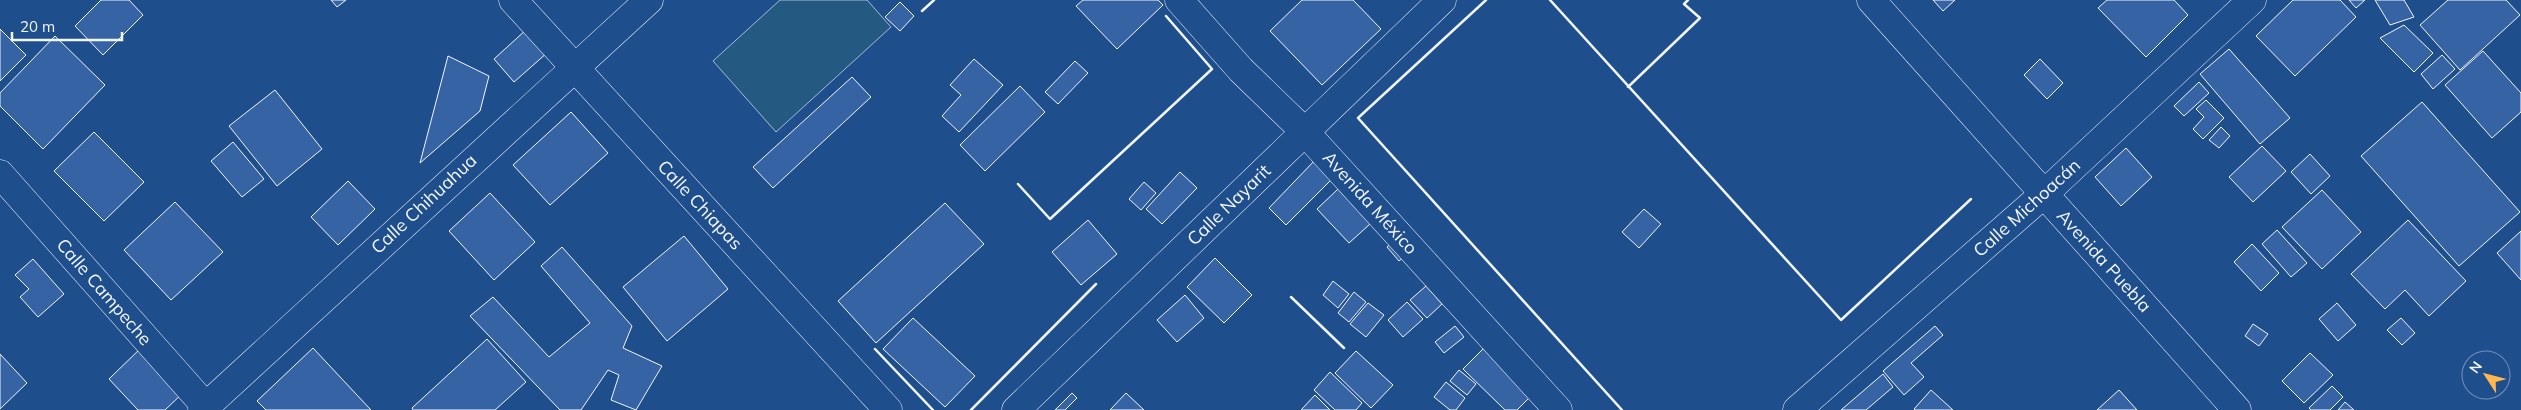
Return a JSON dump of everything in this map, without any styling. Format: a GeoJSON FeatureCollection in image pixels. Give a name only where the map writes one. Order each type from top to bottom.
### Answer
{"type":"FeatureCollection","features":[{"type":"Feature","properties":{"kind":"street","name":"Calle Chiapas"},"geometry":{"type":"LineString","coordinates":[[513,0],[888,410]]}},
{"type":"Feature","properties":{"kind":"street","name":"Calle Chihuahua"},"geometry":{"type":"LineString","coordinates":[[205,409],[573,67],[649,0]]}},
{"type":"Feature","properties":{"kind":"street","name":"Avenida México"},"geometry":{"type":"LineString","coordinates":[[1179,0],[1241,70],[1305,132],[1558,410]]}},
{"type":"Feature","properties":{"kind":"street","name":"Calle Nayarit"},"geometry":{"type":"LineString","coordinates":[[1016,410],[1442,0]]}},
{"type":"Feature","properties":{"kind":"street","name":"Avenida Puebla"},"geometry":{"type":"LineString","coordinates":[[1871,0],[2237,410]]}},
{"type":"Feature","properties":{"kind":"street","name":"Calle Michoacán"},"geometry":{"type":"LineString","coordinates":[[1797,410],[2044,194],[2252,0]]}},
{"type":"Feature","properties":{"kind":"street","name":"Calle Campeche"},"geometry":{"type":"LineString","coordinates":[[0,174],[205,409]]}},
{"type":"Feature","properties":{"kind":"shaded area"},"geometry":{"type":"Polygon","coordinates":[[[780,0],[867,0],[891,27],[776,132],[713,61],[780,0]]]}},
{"type":"Feature","properties":{"kind":"building"},"geometry":{"type":"Polygon","coordinates":[[[101,0],[129,0],[143,15],[103,55],[75,26],[101,0]]]}},
{"type":"Feature","properties":{"kind":"building"},"geometry":{"type":"Polygon","coordinates":[[[331,0],[346,0],[337,7],[331,0]]]}},
{"type":"Feature","properties":{"kind":"building"},"geometry":{"type":"Polygon","coordinates":[[[1083,0],[1158,0],[1163,5],[1117,49],[1076,6],[1083,0]]]}},
{"type":"Feature","properties":{"kind":"building"},"geometry":{"type":"Polygon","coordinates":[[[1302,0],[1353,0],[1381,29],[1322,85],[1270,31],[1302,0]]]}},
{"type":"Feature","properties":{"kind":"building"},"geometry":{"type":"Polygon","coordinates":[[[1933,0],[1955,0],[1943,11],[1933,0]]]}},
{"type":"Feature","properties":{"kind":"building"},"geometry":{"type":"Polygon","coordinates":[[[2107,0],[2174,0],[2188,15],[2146,57],[2098,8],[2107,0]]]}},
{"type":"Feature","properties":{"kind":"building"},"geometry":{"type":"Polygon","coordinates":[[[2293,0],[2340,0],[2356,17],[2295,76],[2256,36],[2293,0]]]}},
{"type":"Feature","properties":{"kind":"building"},"geometry":{"type":"Polygon","coordinates":[[[2349,0],[2365,0],[2356,8],[2349,0]]]}},
{"type":"Feature","properties":{"kind":"building"},"geometry":{"type":"Polygon","coordinates":[[[2375,0],[2404,0],[2414,17],[2390,25],[2375,0]]]}},
{"type":"Feature","properties":{"kind":"building"},"geometry":{"type":"Polygon","coordinates":[[[2448,0],[2506,0],[2520,15],[2460,70],[2420,25],[2448,0]]]}},
{"type":"Feature","properties":{"kind":"building"},"geometry":{"type":"Polygon","coordinates":[[[900,2],[914,16],[900,31],[885,17],[900,2]]]}},
{"type":"Feature","properties":{"kind":"building"},"geometry":{"type":"Polygon","coordinates":[[[2404,25],[2433,53],[2414,72],[2380,38],[2404,25]]]}},
{"type":"Feature","properties":{"kind":"building"},"geometry":{"type":"Polygon","coordinates":[[[0,29],[26,55],[0,81],[0,29]]]}},
{"type":"Feature","properties":{"kind":"building"},"geometry":{"type":"Polygon","coordinates":[[[527,29],[548,52],[514,82],[494,59],[527,29]]]}},
{"type":"Feature","properties":{"kind":"building"},"geometry":{"type":"Polygon","coordinates":[[[55,36],[105,85],[43,149],[0,106],[0,93],[55,36]]]}},
{"type":"Feature","properties":{"kind":"building"},"geometry":{"type":"Polygon","coordinates":[[[2229,49],[2290,118],[2260,144],[2200,74],[2229,49]]]}},
{"type":"Feature","properties":{"kind":"building"},"geometry":{"type":"Polygon","coordinates":[[[2483,51],[2521,93],[2521,112],[2492,138],[2445,85],[2483,51]]]}},
{"type":"Feature","properties":{"kind":"building"},"geometry":{"type":"Polygon","coordinates":[[[2442,55],[2455,69],[2433,89],[2421,74],[2442,55]]]}},
{"type":"Feature","properties":{"kind":"building"},"geometry":{"type":"Polygon","coordinates":[[[448,56],[489,76],[480,111],[420,163],[448,56]]]}},
{"type":"Feature","properties":{"kind":"building"},"geometry":{"type":"Polygon","coordinates":[[[974,59],[1003,85],[959,132],[942,116],[961,95],[950,85],[974,59]]]}},
{"type":"Feature","properties":{"kind":"building"},"geometry":{"type":"Polygon","coordinates":[[[2040,59],[2063,83],[2047,99],[2024,75],[2040,59]]]}},
{"type":"Feature","properties":{"kind":"building"},"geometry":{"type":"Polygon","coordinates":[[[1075,61],[1088,73],[1058,104],[1045,92],[1075,61]]]}},
{"type":"Feature","properties":{"kind":"building"},"geometry":{"type":"Polygon","coordinates":[[[852,77],[871,97],[773,188],[753,167],[852,77]]]}},
{"type":"Feature","properties":{"kind":"building"},"geometry":{"type":"Polygon","coordinates":[[[2199,82],[2209,93],[2184,116],[2174,106],[2199,82]]]}},
{"type":"Feature","properties":{"kind":"building"},"geometry":{"type":"Polygon","coordinates":[[[1020,86],[1045,112],[985,171],[960,145],[1020,86]]]}},
{"type":"Feature","properties":{"kind":"building"},"geometry":{"type":"Polygon","coordinates":[[[275,90],[322,149],[277,186],[229,126],[275,90]]]}},
{"type":"Feature","properties":{"kind":"building"},"geometry":{"type":"Polygon","coordinates":[[[2206,100],[2224,118],[2203,139],[2193,129],[2204,117],[2196,109],[2206,100]]]}},
{"type":"Feature","properties":{"kind":"building"},"geometry":{"type":"Polygon","coordinates":[[[2422,102],[2520,212],[2459,266],[2361,156],[2422,102]]]}},
{"type":"Feature","properties":{"kind":"building"},"geometry":{"type":"Polygon","coordinates":[[[571,112],[608,153],[550,205],[513,165],[571,112]]]}},
{"type":"Feature","properties":{"kind":"building"},"geometry":{"type":"Polygon","coordinates":[[[2221,127],[2230,136],[2219,148],[2209,140],[2221,127]]]}},
{"type":"Feature","properties":{"kind":"building"},"geometry":{"type":"Polygon","coordinates":[[[94,132],[144,182],[104,221],[54,171],[94,132]]]}},
{"type":"Feature","properties":{"kind":"building"},"geometry":{"type":"Polygon","coordinates":[[[233,142],[264,179],[242,197],[211,161],[233,142]]]}},
{"type":"Feature","properties":{"kind":"building"},"geometry":{"type":"Polygon","coordinates":[[[2262,146],[2286,171],[2253,202],[2229,177],[2262,146]]]}},
{"type":"Feature","properties":{"kind":"building"},"geometry":{"type":"Polygon","coordinates":[[[2126,148],[2152,177],[2121,206],[2095,177],[2126,148]]]}},
{"type":"Feature","properties":{"kind":"building"},"geometry":{"type":"Polygon","coordinates":[[[2310,154],[2330,176],[2311,194],[2291,172],[2310,154]]]}},
{"type":"Feature","properties":{"kind":"building"},"geometry":{"type":"Polygon","coordinates":[[[1317,158],[1335,176],[1286,225],[1269,208],[1317,158]]]}},
{"type":"Feature","properties":{"kind":"building"},"geometry":{"type":"Polygon","coordinates":[[[1180,172],[1197,188],[1162,224],[1146,209],[1180,172]]]}},
{"type":"Feature","properties":{"kind":"building"},"geometry":{"type":"Polygon","coordinates":[[[348,181],[375,209],[338,245],[311,217],[348,181]]]}},
{"type":"Feature","properties":{"kind":"building"},"geometry":{"type":"Polygon","coordinates":[[[1144,182],[1156,193],[1141,210],[1129,199],[1144,182]]]}},
{"type":"Feature","properties":{"kind":"building"},"geometry":{"type":"Polygon","coordinates":[[[1338,189],[1370,224],[1349,243],[1317,209],[1338,189]]]}},
{"type":"Feature","properties":{"kind":"building"},"geometry":{"type":"Polygon","coordinates":[[[2322,190],[2361,232],[2322,269],[2282,227],[2322,190]]]}},
{"type":"Feature","properties":{"kind":"building"},"geometry":{"type":"Polygon","coordinates":[[[490,193],[535,242],[494,280],[449,231],[490,193]]]}},
{"type":"Feature","properties":{"kind":"building"},"geometry":{"type":"Polygon","coordinates":[[[175,202],[223,252],[171,300],[124,250],[175,202]]]}},
{"type":"Feature","properties":{"kind":"building"},"geometry":{"type":"Polygon","coordinates":[[[945,203],[984,244],[876,343],[838,301],[945,203]]]}},
{"type":"Feature","properties":{"kind":"building"},"geometry":{"type":"Polygon","coordinates":[[[1644,209],[1661,224],[1639,248],[1622,232],[1644,209]]]}},
{"type":"Feature","properties":{"kind":"building"},"geometry":{"type":"Polygon","coordinates":[[[1088,220],[1117,254],[1081,285],[1052,252],[1088,220]]]}},
{"type":"Feature","properties":{"kind":"building"},"geometry":{"type":"Polygon","coordinates":[[[2408,220],[2466,281],[2429,316],[2405,290],[2385,309],[2351,274],[2408,220]]]}},
{"type":"Feature","properties":{"kind":"building"},"geometry":{"type":"Polygon","coordinates":[[[2277,230],[2307,263],[2291,277],[2262,244],[2277,230]]]}},
{"type":"Feature","properties":{"kind":"building"},"geometry":{"type":"Polygon","coordinates":[[[2521,231],[2521,280],[2497,253],[2521,231]]]}},
{"type":"Feature","properties":{"kind":"building"},"geometry":{"type":"Polygon","coordinates":[[[684,236],[728,289],[667,341],[623,287],[684,236]]]}},
{"type":"Feature","properties":{"kind":"building"},"geometry":{"type":"Polygon","coordinates":[[[1394,241],[1406,255],[1399,261],[1387,247],[1394,241]]]}},
{"type":"Feature","properties":{"kind":"building"},"geometry":{"type":"Polygon","coordinates":[[[2252,244],[2279,273],[2261,291],[2234,262],[2252,244]]]}},
{"type":"Feature","properties":{"kind":"building"},"geometry":{"type":"Polygon","coordinates":[[[562,247],[632,326],[623,348],[662,366],[636,410],[611,400],[619,375],[608,370],[581,410],[560,410],[470,316],[493,297],[549,357],[590,323],[541,266],[562,247]]]}},
{"type":"Feature","properties":{"kind":"building"},"geometry":{"type":"Polygon","coordinates":[[[1215,258],[1252,295],[1224,323],[1187,287],[1215,258]]]}},
{"type":"Feature","properties":{"kind":"building"},"geometry":{"type":"Polygon","coordinates":[[[33,259],[64,294],[38,317],[20,297],[29,289],[15,275],[33,259]]]}},
{"type":"Feature","properties":{"kind":"building"},"geometry":{"type":"Polygon","coordinates":[[[1333,281],[1349,294],[1338,308],[1323,295],[1333,281]]]}},
{"type":"Feature","properties":{"kind":"building"},"geometry":{"type":"Polygon","coordinates":[[[1426,286],[1442,304],[1427,318],[1410,300],[1426,286]]]}},
{"type":"Feature","properties":{"kind":"building"},"geometry":{"type":"Polygon","coordinates":[[[1354,292],[1366,302],[1349,322],[1338,313],[1354,292]]]}},
{"type":"Feature","properties":{"kind":"building"},"geometry":{"type":"Polygon","coordinates":[[[1185,295],[1204,318],[1177,342],[1157,320],[1185,295]]]}},
{"type":"Feature","properties":{"kind":"building"},"geometry":{"type":"Polygon","coordinates":[[[1407,302],[1423,319],[1403,337],[1388,320],[1407,302]]]}},
{"type":"Feature","properties":{"kind":"building"},"geometry":{"type":"Polygon","coordinates":[[[1368,303],[1384,315],[1366,337],[1350,324],[1368,303]]]}},
{"type":"Feature","properties":{"kind":"building"},"geometry":{"type":"Polygon","coordinates":[[[2337,303],[2356,325],[2338,341],[2319,319],[2337,303]]]}},
{"type":"Feature","properties":{"kind":"building"},"geometry":{"type":"Polygon","coordinates":[[[913,318],[975,376],[945,407],[883,349],[913,318]]]}},
{"type":"Feature","properties":{"kind":"building"},"geometry":{"type":"Polygon","coordinates":[[[2401,318],[2415,333],[2402,345],[2387,330],[2401,318]]]}},
{"type":"Feature","properties":{"kind":"building"},"geometry":{"type":"Polygon","coordinates":[[[2253,324],[2268,334],[2259,346],[2245,336],[2253,324]]]}},
{"type":"Feature","properties":{"kind":"building"},"geometry":{"type":"Polygon","coordinates":[[[1455,326],[1464,337],[1444,353],[1435,342],[1455,326]]]}},
{"type":"Feature","properties":{"kind":"building"},"geometry":{"type":"Polygon","coordinates":[[[1935,326],[1943,335],[1911,363],[1924,377],[1904,395],[1883,371],[1935,326]]]}},
{"type":"Feature","properties":{"kind":"building"},"geometry":{"type":"Polygon","coordinates":[[[487,339],[526,382],[495,410],[413,410],[412,408],[487,339]]]}},
{"type":"Feature","properties":{"kind":"building"},"geometry":{"type":"Polygon","coordinates":[[[144,345],[187,389],[165,410],[138,410],[109,379],[144,345]]]}},
{"type":"Feature","properties":{"kind":"building"},"geometry":{"type":"Polygon","coordinates":[[[313,348],[371,410],[266,410],[257,401],[313,348]]]}},
{"type":"Feature","properties":{"kind":"building"},"geometry":{"type":"Polygon","coordinates":[[[1484,348],[1532,395],[1517,410],[1505,410],[1463,369],[1484,348]]]}},
{"type":"Feature","properties":{"kind":"building"},"geometry":{"type":"Polygon","coordinates":[[[1356,351],[1393,385],[1371,408],[1335,373],[1356,351]]]}},
{"type":"Feature","properties":{"kind":"building"},"geometry":{"type":"Polygon","coordinates":[[[2310,353],[2333,375],[2304,403],[2282,381],[2310,353]]]}},
{"type":"Feature","properties":{"kind":"building"},"geometry":{"type":"Polygon","coordinates":[[[0,354],[27,383],[0,409],[0,354]]]}},
{"type":"Feature","properties":{"kind":"building"},"geometry":{"type":"Polygon","coordinates":[[[1459,370],[1476,384],[1467,395],[1450,381],[1459,370]]]}},
{"type":"Feature","properties":{"kind":"building"},"geometry":{"type":"Polygon","coordinates":[[[1330,372],[1362,403],[1356,410],[1335,410],[1314,390],[1330,372]]]}},
{"type":"Feature","properties":{"kind":"building"},"geometry":{"type":"Polygon","coordinates":[[[1883,374],[1893,387],[1866,410],[1841,410],[1883,374]]]}},
{"type":"Feature","properties":{"kind":"building"},"geometry":{"type":"Polygon","coordinates":[[[1446,382],[1465,398],[1456,410],[1450,410],[1434,397],[1446,382]]]}},
{"type":"Feature","properties":{"kind":"building"},"geometry":{"type":"Polygon","coordinates":[[[2332,386],[2343,397],[2330,410],[2311,410],[2309,408],[2332,386]]]}},
{"type":"Feature","properties":{"kind":"building"},"geometry":{"type":"Polygon","coordinates":[[[1931,390],[1953,410],[1914,409],[1931,390]]]}},
{"type":"Feature","properties":{"kind":"building"},"geometry":{"type":"Polygon","coordinates":[[[2119,390],[2137,410],[2097,410],[2119,390]]]}},
{"type":"Feature","properties":{"kind":"building"},"geometry":{"type":"Polygon","coordinates":[[[1072,393],[1077,398],[1065,410],[1055,410],[1072,393]]]}},
{"type":"Feature","properties":{"kind":"building"},"geometry":{"type":"Polygon","coordinates":[[[1126,393],[1144,410],[1110,410],[1126,393]]]}},
{"type":"Feature","properties":{"kind":"building"},"geometry":{"type":"Polygon","coordinates":[[[1315,395],[1330,410],[1301,410],[1315,395]]]}},
{"type":"Feature","properties":{"kind":"building"},"geometry":{"type":"Polygon","coordinates":[[[2345,402],[2354,410],[2338,410],[2345,402]]]}},
{"type":"Feature","properties":{"kind":"wall"},"geometry":{"type":"LineString","coordinates":[[922,11],[934,0]]}},
{"type":"Feature","properties":{"kind":"wall"},"geometry":{"type":"LineString","coordinates":[[1486,0],[1358,118],[1622,410]]}},
{"type":"Feature","properties":{"kind":"wall"},"geometry":{"type":"LineString","coordinates":[[1550,0],[1841,320],[1971,199]]}},
{"type":"Feature","properties":{"kind":"wall"},"geometry":{"type":"LineString","coordinates":[[1628,87],[1700,18],[1684,4],[1688,0]]}},
{"type":"Feature","properties":{"kind":"wall"},"geometry":{"type":"LineString","coordinates":[[1018,184],[1050,219],[1212,69],[1166,16]]}},
{"type":"Feature","properties":{"kind":"wall"},"geometry":{"type":"LineString","coordinates":[[971,410],[1096,284]]}},
{"type":"Feature","properties":{"kind":"wall"},"geometry":{"type":"LineString","coordinates":[[1291,297],[1344,348]]}},
{"type":"Feature","properties":{"kind":"wall"},"geometry":{"type":"LineString","coordinates":[[875,349],[933,410]]}}]}
